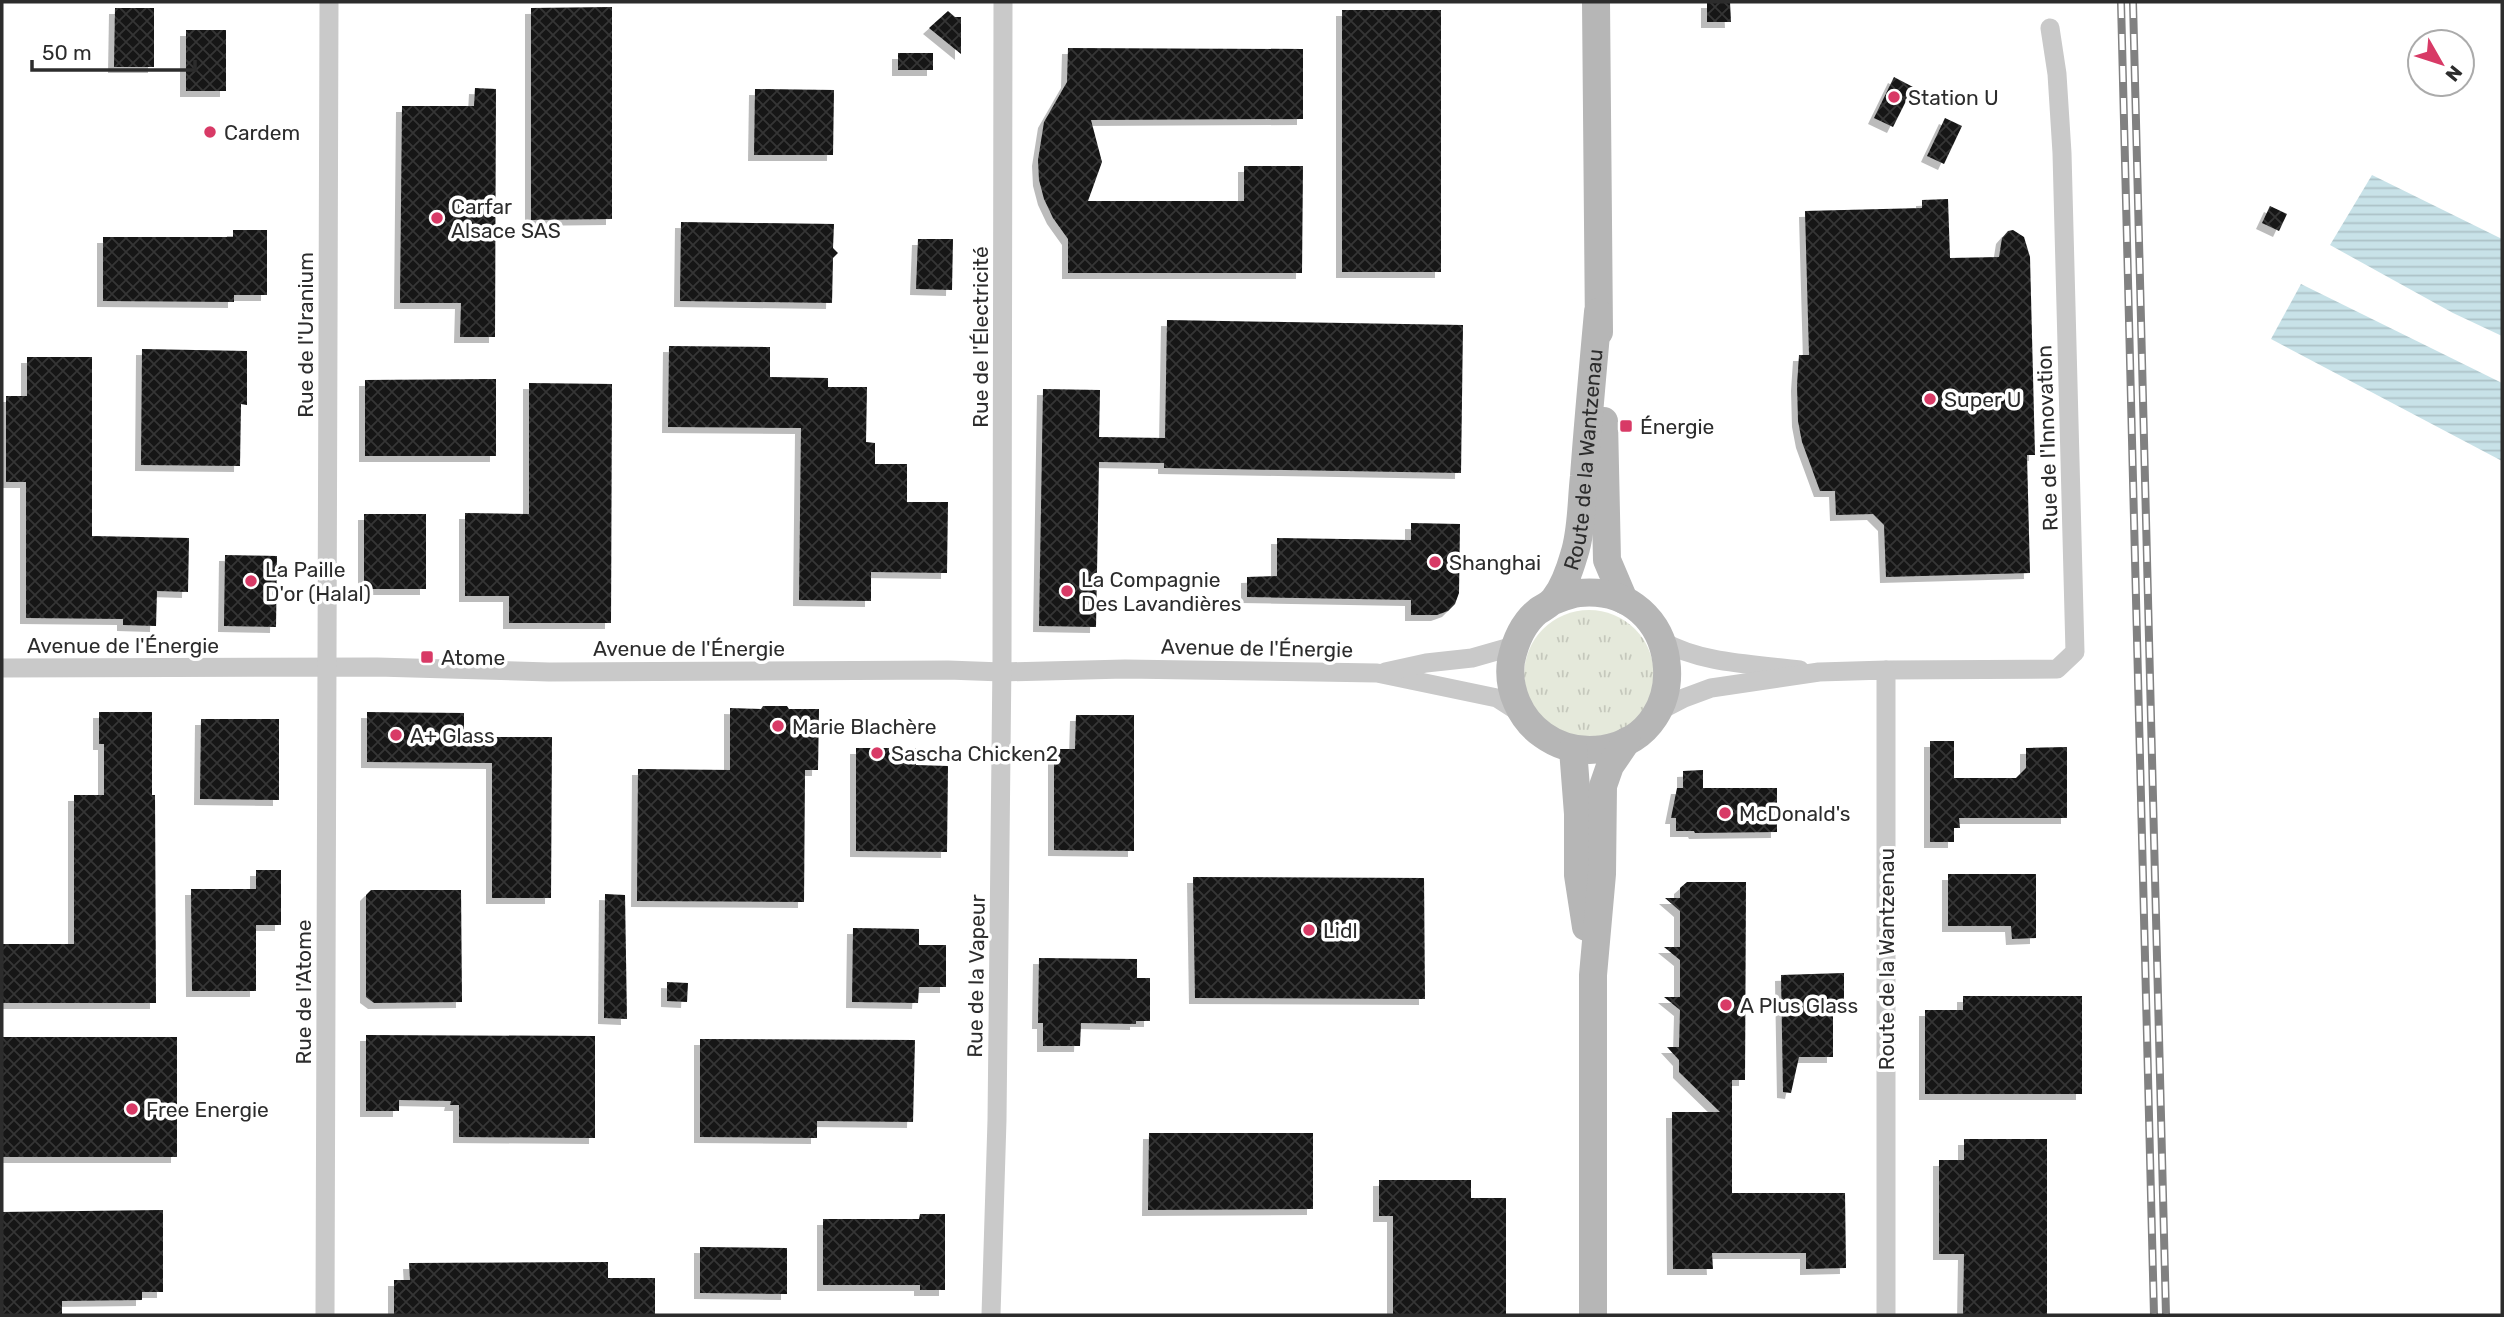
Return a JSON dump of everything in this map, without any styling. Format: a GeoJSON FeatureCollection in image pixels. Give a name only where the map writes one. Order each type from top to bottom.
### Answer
{"type":"FeatureCollection","features":[{"type":"Feature","properties":{"kind":"main road","name":"Route de la Wantzenau"},"geometry":{"type":"LineString","coordinates":[[1594,9],[1598,313],[1604,390],[1606,560],[1624,600]]}},
{"type":"Feature","properties":{"kind":"main road","name":"Route de la Wantzenau"},"geometry":{"type":"LineString","coordinates":[[1553,601],[1563,585],[1578,543],[1598,313]]}},
{"type":"Feature","properties":{"kind":"main road"},"geometry":{"type":"LineString","coordinates":[[1576,593],[1601,593],[1624,600],[1653,624],[1662,641],[1668,677],[1657,712],[1644,728],[1627,741],[1610,748],[1591,751],[1573,749],[1553,742],[1536,730],[1522,714],[1513,692],[1510,669],[1514,646],[1523,628],[1536,612],[1553,601],[1576,593]]}},
{"type":"Feature","properties":{"kind":"main road"},"geometry":{"type":"LineString","coordinates":[[1593,1315],[1593,975],[1601,874],[1603,786],[1609,766],[1627,741]]}},
{"type":"Feature","properties":{"kind":"main road"},"geometry":{"type":"LineString","coordinates":[[1573,749],[1578,814],[1578,875],[1593,975]]}},
{"type":"Feature","properties":{"kind":"street","name":"Rue de l'Uranium"},"geometry":{"type":"LineString","coordinates":[[327,668],[329,2]]}},
{"type":"Feature","properties":{"kind":"street","name":"Rue de l'Électricité"},"geometry":{"type":"LineString","coordinates":[[1002,672],[1003,2]]}},
{"type":"Feature","properties":{"kind":"street","name":"Rue de l'Innovation"},"geometry":{"type":"LineString","coordinates":[[1886,670],[2057,669],[2075,652],[2062,153],[2057,74],[2050,28]]}},
{"type":"Feature","properties":{"kind":"street"},"geometry":{"type":"LineString","coordinates":[[1662,641],[1680,651],[1711,658],[1819,672]]}},
{"type":"Feature","properties":{"kind":"street","name":"Avenue de l'Énergie"},"geometry":{"type":"LineString","coordinates":[[1377,673],[1426,663],[1472,658],[1514,646]]}},
{"type":"Feature","properties":{"kind":"street","name":"Avenue de l'Énergie"},"geometry":{"type":"LineString","coordinates":[[2,668],[327,668],[549,672],[1002,672],[1137,669],[1377,673],[1497,698],[1522,714]]}},
{"type":"Feature","properties":{"kind":"street","name":"Rue de l'Atome"},"geometry":{"type":"LineString","coordinates":[[325,1315],[327,668]]}},
{"type":"Feature","properties":{"kind":"street"},"geometry":{"type":"LineString","coordinates":[[1657,712],[1711,688],[1819,672],[1886,670]]}},
{"type":"Feature","properties":{"kind":"street","name":"Route de la Wantzenau"},"geometry":{"type":"LineString","coordinates":[[1886,670],[1886,1315]]}},
{"type":"Feature","properties":{"kind":"street","name":"Rue de la Vapeur"},"geometry":{"type":"LineString","coordinates":[[991,1315],[1002,672]]}},
{"type":"Feature","properties":{"kind":"green space"},"geometry":{"type":"Polygon","coordinates":[[[1589,610],[1614,615],[1635,629],[1649,650],[1654,675],[1649,700],[1635,721],[1614,735],[1589,740],[1564,735],[1543,721],[1529,700],[1524,675],[1529,650],[1543,629],[1564,615],[1589,610]]]}},
{"type":"Feature","properties":{"kind":"water"},"geometry":{"type":"Polygon","coordinates":[[[2372,175],[2502,239],[2502,336],[2453,313],[2330,245],[2372,175]]]}},
{"type":"Feature","properties":{"kind":"water"},"geometry":{"type":"Polygon","coordinates":[[[2301,284],[2502,383],[2502,461],[2271,339],[2301,284]]]}},
{"type":"Feature","properties":{"kind":"building"},"geometry":{"type":"Polygon","coordinates":[[[1707,2],[1730,2],[1731,22],[1707,22],[1707,2]]]}},
{"type":"Feature","properties":{"kind":"building"},"geometry":{"type":"Polygon","coordinates":[[[612,7],[612,219],[531,220],[531,8],[612,7]]]}},
{"type":"Feature","properties":{"kind":"building"},"geometry":{"type":"Polygon","coordinates":[[[115,8],[154,8],[154,67],[114,67],[115,8]]]}},
{"type":"Feature","properties":{"kind":"building"},"geometry":{"type":"Polygon","coordinates":[[[1342,10],[1441,10],[1441,272],[1342,272],[1342,10]]]}},
{"type":"Feature","properties":{"kind":"building"},"geometry":{"type":"Polygon","coordinates":[[[948,11],[955,17],[961,17],[961,54],[929,28],[948,11]]]}},
{"type":"Feature","properties":{"kind":"building"},"geometry":{"type":"Polygon","coordinates":[[[186,30],[226,30],[226,91],[186,91],[186,30]]]}},
{"type":"Feature","properties":{"kind":"building"},"geometry":{"type":"Polygon","coordinates":[[[1068,48],[1303,49],[1303,119],[1091,120],[1102,162],[1088,201],[1244,201],[1244,166],[1303,166],[1302,273],[1068,273],[1068,239],[1044,199],[1038,160],[1044,122],[1067,82],[1068,48]]]}},
{"type":"Feature","properties":{"kind":"building"},"geometry":{"type":"Polygon","coordinates":[[[898,53],[933,53],[933,70],[898,70],[898,53]]]}},
{"type":"Feature","properties":{"kind":"building"},"geometry":{"type":"Polygon","coordinates":[[[1894,77],[1913,87],[1893,127],[1874,118],[1894,77]]]}},
{"type":"Feature","properties":{"kind":"building"},"geometry":{"type":"Polygon","coordinates":[[[475,88],[496,89],[495,337],[460,337],[461,303],[400,303],[402,106],[474,106],[475,88]]]}},
{"type":"Feature","properties":{"kind":"building"},"geometry":{"type":"Polygon","coordinates":[[[755,89],[834,90],[833,155],[754,155],[755,89]]]}},
{"type":"Feature","properties":{"kind":"building"},"geometry":{"type":"Polygon","coordinates":[[[1945,118],[1962,126],[1944,164],[1927,156],[1945,118]]]}},
{"type":"Feature","properties":{"kind":"building","name":"Super U"},"geometry":{"type":"Polygon","coordinates":[[[1948,199],[1950,258],[1999,257],[2002,238],[2008,231],[2013,230],[2024,237],[2030,257],[2035,455],[2027,455],[2030,573],[1886,577],[1884,525],[1873,514],[1836,515],[1835,491],[1820,491],[1802,442],[1798,421],[1799,355],[1809,355],[1805,211],[1922,208],[1922,200],[1948,199]]]}},
{"type":"Feature","properties":{"kind":"building"},"geometry":{"type":"Polygon","coordinates":[[[2270,206],[2287,214],[2279,231],[2262,223],[2270,206]]]}},
{"type":"Feature","properties":{"kind":"building"},"geometry":{"type":"Polygon","coordinates":[[[681,222],[834,224],[833,248],[838,253],[833,258],[832,303],[680,301],[681,222]]]}},
{"type":"Feature","properties":{"kind":"building"},"geometry":{"type":"Polygon","coordinates":[[[233,230],[267,230],[267,295],[234,295],[234,302],[103,301],[103,237],[233,237],[233,230]]]}},
{"type":"Feature","properties":{"kind":"building"},"geometry":{"type":"Polygon","coordinates":[[[918,239],[953,239],[952,290],[916,289],[918,239]]]}},
{"type":"Feature","properties":{"kind":"building"},"geometry":{"type":"Polygon","coordinates":[[[1167,320],[1463,325],[1461,473],[1164,468],[1164,463],[1099,462],[1096,627],[1039,626],[1043,389],[1100,390],[1099,437],[1165,438],[1167,320]]]}},
{"type":"Feature","properties":{"kind":"building"},"geometry":{"type":"Polygon","coordinates":[[[669,346],[770,347],[770,377],[828,378],[828,387],[867,387],[866,442],[875,443],[875,464],[907,464],[907,502],[948,502],[947,573],[871,572],[871,601],[799,600],[801,428],[668,427],[669,346]]]}},
{"type":"Feature","properties":{"kind":"building"},"geometry":{"type":"Polygon","coordinates":[[[142,349],[247,351],[247,405],[241,404],[240,466],[141,465],[142,349]]]}},
{"type":"Feature","properties":{"kind":"building"},"geometry":{"type":"Polygon","coordinates":[[[27,357],[92,357],[92,536],[189,538],[188,592],[157,591],[156,626],[123,625],[123,619],[26,618],[26,482],[6,482],[6,396],[27,396],[27,357]]]}},
{"type":"Feature","properties":{"kind":"building"},"geometry":{"type":"Polygon","coordinates":[[[496,379],[496,456],[365,456],[365,380],[496,379]]]}},
{"type":"Feature","properties":{"kind":"building"},"geometry":{"type":"Polygon","coordinates":[[[529,383],[612,384],[611,623],[509,623],[509,596],[465,596],[465,513],[529,514],[529,383]]]}},
{"type":"Feature","properties":{"kind":"building"},"geometry":{"type":"Polygon","coordinates":[[[364,514],[426,514],[426,589],[364,589],[364,514]]]}},
{"type":"Feature","properties":{"kind":"building"},"geometry":{"type":"Polygon","coordinates":[[[1411,523],[1460,524],[1459,593],[1455,604],[1448,611],[1437,615],[1411,615],[1411,600],[1247,597],[1247,577],[1277,576],[1277,538],[1411,540],[1411,523]]]}},
{"type":"Feature","properties":{"kind":"building","name":"La Paille D'or (Halal)"},"geometry":{"type":"Polygon","coordinates":[[[225,555],[277,556],[276,627],[224,626],[225,555]]]}},
{"type":"Feature","properties":{"kind":"building"},"geometry":{"type":"Polygon","coordinates":[[[763,706],[819,709],[818,770],[805,770],[804,902],[637,901],[638,769],[730,770],[730,708],[761,709],[763,706]]]}},
{"type":"Feature","properties":{"kind":"building"},"geometry":{"type":"Polygon","coordinates":[[[99,712],[152,712],[156,1003],[2,1003],[2,944],[74,944],[74,795],[104,795],[104,744],[99,744],[99,712]]]}},
{"type":"Feature","properties":{"kind":"building"},"geometry":{"type":"Polygon","coordinates":[[[367,712],[464,713],[464,737],[552,737],[551,898],[492,898],[492,763],[367,762],[367,712]]]}},
{"type":"Feature","properties":{"kind":"building"},"geometry":{"type":"Polygon","coordinates":[[[1076,715],[1134,715],[1134,851],[1054,850],[1054,749],[1075,749],[1076,715]]]}},
{"type":"Feature","properties":{"kind":"building"},"geometry":{"type":"Polygon","coordinates":[[[201,719],[279,719],[279,800],[200,799],[201,719]]]}},
{"type":"Feature","properties":{"kind":"building"},"geometry":{"type":"Polygon","coordinates":[[[1930,741],[1954,741],[1954,778],[2016,778],[2026,768],[2026,748],[2067,747],[2067,818],[1959,818],[1960,828],[1954,828],[1954,842],[1930,842],[1930,741]]]}},
{"type":"Feature","properties":{"kind":"building"},"geometry":{"type":"Polygon","coordinates":[[[856,748],[917,748],[916,765],[948,766],[947,852],[856,851],[856,748]]]}},
{"type":"Feature","properties":{"kind":"building","name":"McDonald's"},"geometry":{"type":"Polygon","coordinates":[[[1703,770],[1703,788],[1777,788],[1777,832],[1676,831],[1676,818],[1671,818],[1677,788],[1683,788],[1683,771],[1703,770]]]}},
{"type":"Feature","properties":{"kind":"building"},"geometry":{"type":"Polygon","coordinates":[[[256,870],[281,870],[281,925],[256,925],[256,991],[192,991],[191,889],[256,889],[256,870]]]}},
{"type":"Feature","properties":{"kind":"building"},"geometry":{"type":"Polygon","coordinates":[[[1948,874],[2036,874],[2036,938],[2012,939],[2011,926],[1948,926],[1948,874]]]}},
{"type":"Feature","properties":{"kind":"building"},"geometry":{"type":"Polygon","coordinates":[[[1193,877],[1424,878],[1425,999],[1195,998],[1193,877]]]}},
{"type":"Feature","properties":{"kind":"building"},"geometry":{"type":"Polygon","coordinates":[[[1687,882],[1746,882],[1745,1080],[1732,1080],[1732,1193],[1845,1193],[1846,1268],[1806,1269],[1806,1253],[1712,1253],[1713,1269],[1673,1269],[1672,1112],[1720,1112],[1679,1072],[1679,1060],[1667,1047],[1679,1047],[1680,1010],[1664,997],[1680,997],[1680,960],[1664,947],[1680,947],[1680,911],[1665,898],[1680,898],[1680,888],[1687,882]]]}},
{"type":"Feature","properties":{"kind":"building"},"geometry":{"type":"Polygon","coordinates":[[[371,890],[461,890],[462,1002],[374,1003],[366,997],[366,895],[371,890]]]}},
{"type":"Feature","properties":{"kind":"building"},"geometry":{"type":"Polygon","coordinates":[[[605,894],[625,895],[627,1019],[604,1018],[605,894]]]}},
{"type":"Feature","properties":{"kind":"building"},"geometry":{"type":"Polygon","coordinates":[[[853,928],[919,929],[919,945],[946,945],[946,987],[919,987],[918,1003],[852,1002],[853,928]]]}},
{"type":"Feature","properties":{"kind":"building"},"geometry":{"type":"Polygon","coordinates":[[[1039,958],[1137,959],[1137,978],[1150,978],[1150,1021],[1136,1021],[1136,1024],[1081,1023],[1080,1046],[1043,1046],[1043,1023],[1038,1023],[1039,958]]]}},
{"type":"Feature","properties":{"kind":"building"},"geometry":{"type":"Polygon","coordinates":[[[1844,973],[1844,1006],[1833,1006],[1833,1057],[1799,1057],[1791,1093],[1783,1092],[1781,975],[1844,973]]]}},
{"type":"Feature","properties":{"kind":"building"},"geometry":{"type":"Polygon","coordinates":[[[667,982],[688,983],[687,1002],[667,1001],[667,982]]]}},
{"type":"Feature","properties":{"kind":"building"},"geometry":{"type":"Polygon","coordinates":[[[1963,996],[2082,996],[2082,1094],[1925,1094],[1925,1010],[1963,1010],[1963,996]]]}},
{"type":"Feature","properties":{"kind":"building"},"geometry":{"type":"Polygon","coordinates":[[[366,1035],[595,1036],[595,1138],[459,1137],[459,1105],[450,1105],[451,1101],[399,1100],[399,1111],[366,1111],[366,1035]]]}},
{"type":"Feature","properties":{"kind":"building"},"geometry":{"type":"Polygon","coordinates":[[[2,1037],[177,1037],[177,1157],[2,1157],[2,1037]]]}},
{"type":"Feature","properties":{"kind":"building"},"geometry":{"type":"Polygon","coordinates":[[[700,1039],[915,1040],[913,1122],[817,1121],[817,1138],[700,1137],[700,1039]]]}},
{"type":"Feature","properties":{"kind":"building"},"geometry":{"type":"Polygon","coordinates":[[[1149,1133],[1313,1133],[1313,1209],[1148,1210],[1149,1133]]]}},
{"type":"Feature","properties":{"kind":"building"},"geometry":{"type":"Polygon","coordinates":[[[1964,1139],[2047,1139],[2047,1315],[1963,1315],[1964,1254],[1939,1254],[1939,1160],[1964,1160],[1964,1139]]]}},
{"type":"Feature","properties":{"kind":"building"},"geometry":{"type":"Polygon","coordinates":[[[1379,1180],[1471,1180],[1471,1198],[1506,1198],[1506,1314],[1393,1314],[1393,1216],[1379,1216],[1379,1180]]]}},
{"type":"Feature","properties":{"kind":"building"},"geometry":{"type":"Polygon","coordinates":[[[163,1210],[163,1292],[142,1292],[142,1300],[62,1301],[62,1315],[2,1315],[2,1212],[163,1210]]]}},
{"type":"Feature","properties":{"kind":"building"},"geometry":{"type":"Polygon","coordinates":[[[920,1214],[945,1214],[945,1290],[920,1290],[920,1285],[823,1285],[823,1219],[919,1219],[920,1214]]]}},
{"type":"Feature","properties":{"kind":"building"},"geometry":{"type":"Polygon","coordinates":[[[700,1247],[787,1248],[787,1294],[700,1293],[700,1247]]]}},
{"type":"Feature","properties":{"kind":"building"},"geometry":{"type":"Polygon","coordinates":[[[608,1262],[608,1278],[655,1278],[655,1315],[394,1315],[394,1280],[410,1280],[409,1263],[608,1262]]]}},
{"type":"Feature","properties":{"kind":"railway"},"geometry":{"type":"LineString","coordinates":[[2121,2],[2154,1315]]}},
{"type":"Feature","properties":{"kind":"railway"},"geometry":{"type":"LineString","coordinates":[[2133,2],[2166,1315]]}},
{"type":"Feature","properties":{"kind":"place","name":"Station U"},"geometry":{"type":"Point","coordinates":[1894,97]}},
{"type":"Feature","properties":{"kind":"place","name":"Cardem"},"geometry":{"type":"Point","coordinates":[210,132]}},
{"type":"Feature","properties":{"kind":"place","name":"Carfar Alsace SAS"},"geometry":{"type":"Point","coordinates":[437,218]}},
{"type":"Feature","properties":{"kind":"place","name":"Super U"},"geometry":{"type":"Point","coordinates":[1930,399]}},
{"type":"Feature","properties":{"kind":"place","name":"Énergie"},"geometry":{"type":"Point","coordinates":[1626,426]}},
{"type":"Feature","properties":{"kind":"place","name":"Shanghai"},"geometry":{"type":"Point","coordinates":[1435,562]}},
{"type":"Feature","properties":{"kind":"place","name":"La Paille D'or (Halal)"},"geometry":{"type":"Point","coordinates":[251,581]}},
{"type":"Feature","properties":{"kind":"place","name":"La Compagnie Des Lavandières"},"geometry":{"type":"Point","coordinates":[1067,591]}},
{"type":"Feature","properties":{"kind":"place","name":"Atome"},"geometry":{"type":"Point","coordinates":[427,657]}},
{"type":"Feature","properties":{"kind":"place","name":"Marie Blachère"},"geometry":{"type":"Point","coordinates":[778,726]}},
{"type":"Feature","properties":{"kind":"place","name":"A+ Glass"},"geometry":{"type":"Point","coordinates":[396,735]}},
{"type":"Feature","properties":{"kind":"place","name":"Sascha Chicken2"},"geometry":{"type":"Point","coordinates":[877,753]}},
{"type":"Feature","properties":{"kind":"place","name":"McDonald's"},"geometry":{"type":"Point","coordinates":[1725,813]}},
{"type":"Feature","properties":{"kind":"place","name":"Lidl"},"geometry":{"type":"Point","coordinates":[1309,930]}},
{"type":"Feature","properties":{"kind":"place","name":"A Plus Glass"},"geometry":{"type":"Point","coordinates":[1726,1005]}},
{"type":"Feature","properties":{"kind":"place","name":"Free Energie"},"geometry":{"type":"Point","coordinates":[132,1109]}}]}
